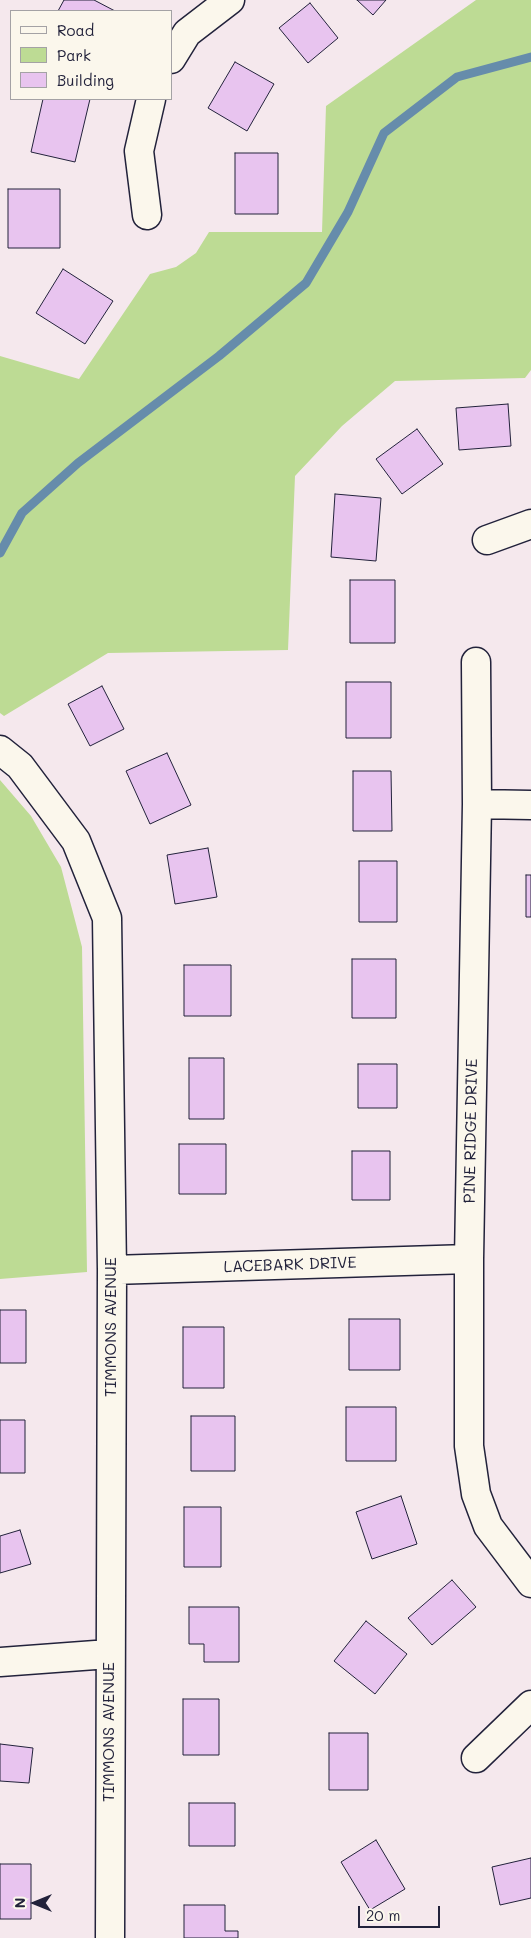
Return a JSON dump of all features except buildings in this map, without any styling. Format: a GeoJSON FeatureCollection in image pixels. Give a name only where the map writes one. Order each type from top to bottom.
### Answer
{"type":"FeatureCollection","features":[{"type":"Feature","properties":{"kind":"street"},"geometry":{"type":"LineString","coordinates":[[172,57],[187,33],[230,0]]}},
{"type":"Feature","properties":{"kind":"street"},"geometry":{"type":"LineString","coordinates":[[147,215],[139,151],[151,100]]}},
{"type":"Feature","properties":{"kind":"street"},"geometry":{"type":"LineString","coordinates":[[487,540],[531,524]]}},
{"type":"Feature","properties":{"kind":"street","name":"PINE RIDGE DRIVE"},"geometry":{"type":"LineString","coordinates":[[476,662],[477,804],[469,1258],[469,1446],[476,1494],[488,1526],[531,1583]]}},
{"type":"Feature","properties":{"kind":"street","name":"TIMMONS AVENUE"},"geometry":{"type":"LineString","coordinates":[[0,750],[20,766],[76,841],[106,918],[112,1270],[109,1654],[110,1938]]}},
{"type":"Feature","properties":{"kind":"street"},"geometry":{"type":"LineString","coordinates":[[477,804],[531,804]]}},
{"type":"Feature","properties":{"kind":"street","name":"LACEBARK DRIVE"},"geometry":{"type":"LineString","coordinates":[[112,1270],[469,1258]]}},
{"type":"Feature","properties":{"kind":"street"},"geometry":{"type":"LineString","coordinates":[[0,1662],[109,1654]]}},
{"type":"Feature","properties":{"kind":"street"},"geometry":{"type":"LineString","coordinates":[[476,1758],[531,1705]]}},
{"type":"Feature","properties":{"kind":"green space"},"geometry":{"type":"Polygon","coordinates":[[[476,0],[531,0],[531,370],[525,378],[395,381],[342,426],[295,476],[288,650],[108,653],[4,716],[0,713],[0,356],[79,379],[150,274],[176,267],[196,253],[209,232],[322,232],[326,106],[476,0]]]}},
{"type":"Feature","properties":{"kind":"green space"},"geometry":{"type":"Polygon","coordinates":[[[0,780],[31,816],[61,867],[82,947],[87,1272],[0,1279],[0,780]]]}},
{"type":"Feature","properties":{"kind":"waterway"},"geometry":{"type":"LineString","coordinates":[[0,553],[22,513],[78,463],[219,356],[306,283],[348,212],[384,133],[457,77],[531,57]]}}]}
